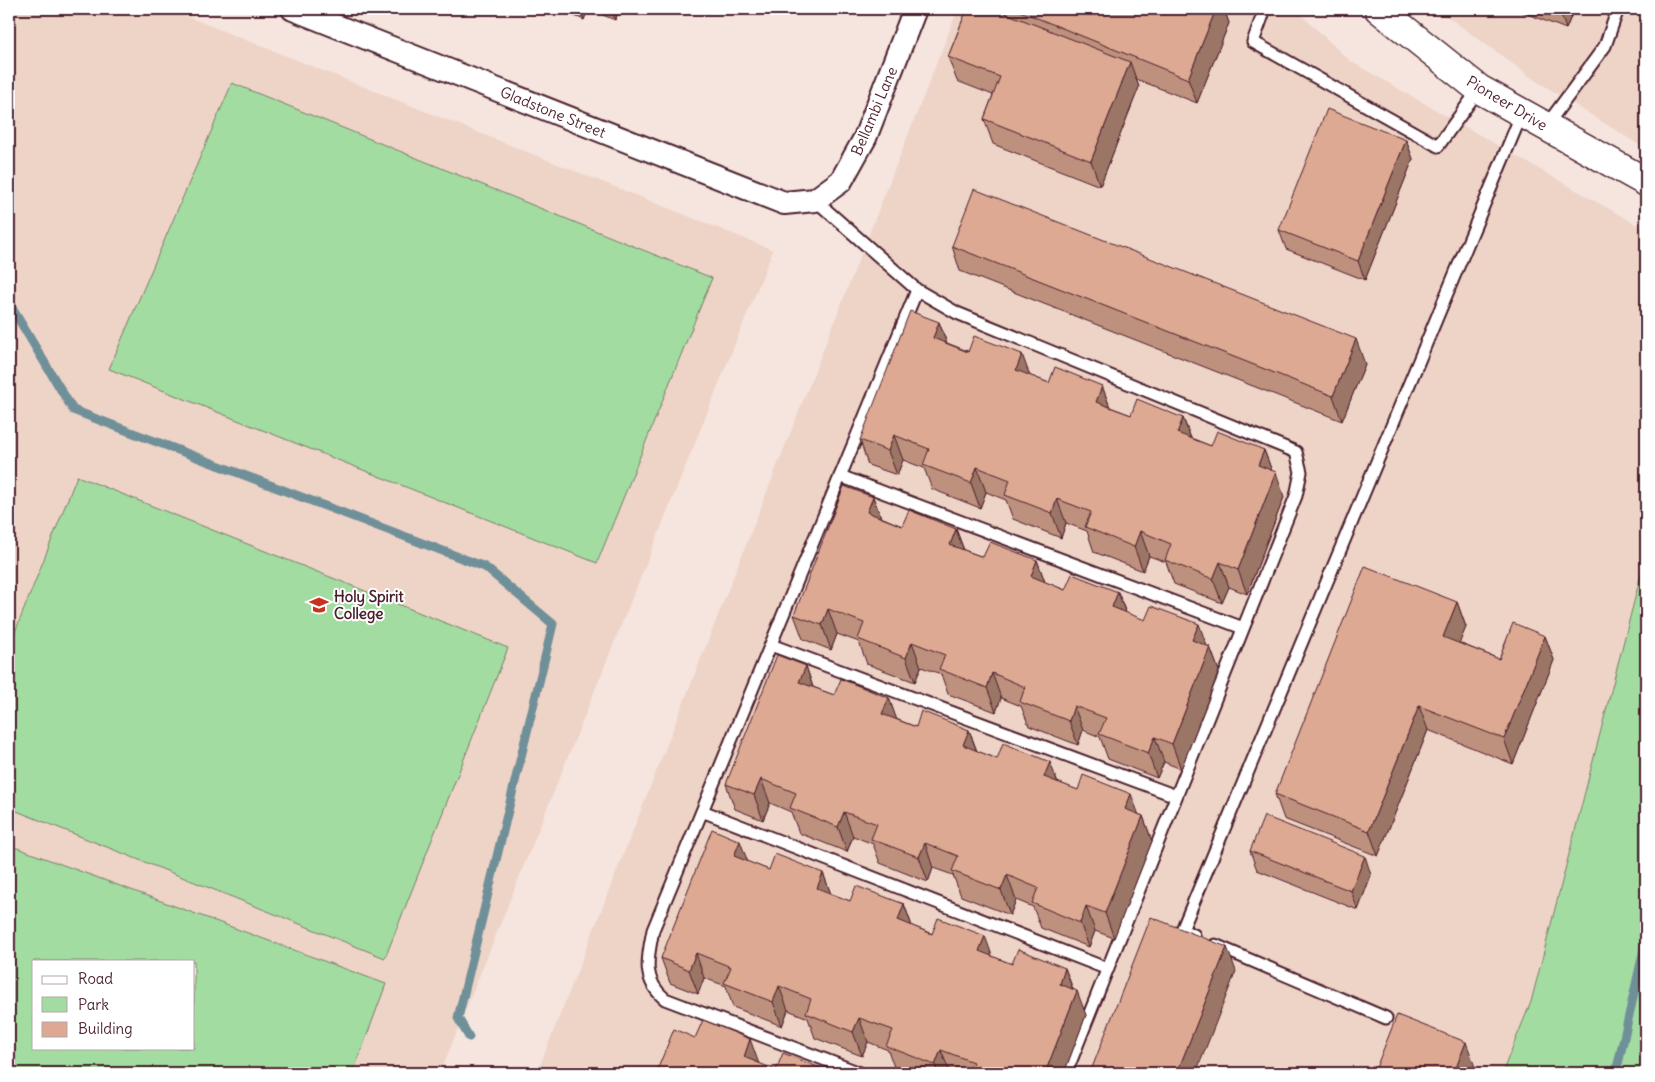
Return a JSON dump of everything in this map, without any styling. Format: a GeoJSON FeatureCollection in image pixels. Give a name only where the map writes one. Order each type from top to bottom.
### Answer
{"type":"FeatureCollection","features":[{"type":"Feature","properties":{"kind":"main road","name":"Pioneer Drive"},"geometry":{"type":"LineString","coordinates":[[1378,9],[1479,89],[1646,182]]}},
{"type":"Feature","properties":{"kind":"street","name":"Gladstone Street"},"geometry":{"type":"LineString","coordinates":[[293,9],[784,203],[815,200]]}},
{"type":"Feature","properties":{"kind":"street","name":"Bellambi Lane"},"geometry":{"type":"LineString","coordinates":[[815,200],[841,181],[865,138],[915,9]]}},
{"type":"Feature","properties":{"kind":"lane"},"geometry":{"type":"LineString","coordinates":[[1265,9],[1253,42],[1438,146],[1479,89]]}},
{"type":"Feature","properties":{"kind":"lane"},"geometry":{"type":"LineString","coordinates":[[1546,126],[1605,46],[1618,9]]}},
{"type":"Feature","properties":{"kind":"lane"},"geometry":{"type":"LineString","coordinates":[[1386,1018],[1182,930],[1522,113]]}},
{"type":"Feature","properties":{"kind":"lane"},"geometry":{"type":"LineString","coordinates":[[815,200],[916,290],[957,313],[1296,452],[1301,472],[1296,496],[1066,1073]]}},
{"type":"Feature","properties":{"kind":"lane"},"geometry":{"type":"LineString","coordinates":[[860,1073],[665,999],[654,990],[648,974],[648,955],[653,930],[916,290]]}},
{"type":"Feature","properties":{"kind":"lane"},"geometry":{"type":"LineString","coordinates":[[840,476],[1243,628]]}},
{"type":"Feature","properties":{"kind":"lane"},"geometry":{"type":"LineString","coordinates":[[771,645],[1176,796]]}},
{"type":"Feature","properties":{"kind":"lane"},"geometry":{"type":"LineString","coordinates":[[702,811],[1108,969]]}},
{"type":"Feature","properties":{"kind":"shaded area","name":"Holy Spirit College"},"geometry":{"type":"Polygon","coordinates":[[[9,9],[168,9],[773,250],[440,1073],[9,1073],[9,9]]]}},
{"type":"Feature","properties":{"kind":"shaded area"},"geometry":{"type":"Polygon","coordinates":[[[958,9],[1295,9],[1350,61],[1646,230],[1646,555],[1531,1002],[1502,1073],[537,1073],[958,9]]]}},
{"type":"Feature","properties":{"kind":"shaded area"},"geometry":{"type":"Polygon","coordinates":[[[1437,9],[1646,9],[1646,149],[1535,80],[1437,9]]]}},
{"type":"Feature","properties":{"kind":"green space"},"geometry":{"type":"Polygon","coordinates":[[[232,83],[712,278],[597,563],[109,369],[232,83]]]}},
{"type":"Feature","properties":{"kind":"green space"},"geometry":{"type":"Polygon","coordinates":[[[77,476],[508,648],[385,958],[9,808],[9,647],[77,476]]]}},
{"type":"Feature","properties":{"kind":"green space"},"geometry":{"type":"Polygon","coordinates":[[[1646,555],[1646,1073],[1502,1073],[1531,1002],[1646,555]]]}},
{"type":"Feature","properties":{"kind":"green space"},"geometry":{"type":"Polygon","coordinates":[[[9,845],[386,984],[353,1073],[9,1073],[9,845]]]}},
{"type":"Feature","properties":{"kind":"building"},"geometry":{"type":"Polygon","coordinates":[[[571,9],[583,9],[581,13],[571,9]]]}},
{"type":"Feature","properties":{"kind":"building"},"geometry":{"type":"Polygon","coordinates":[[[601,9],[615,9],[613,13],[601,9]]]}},
{"type":"Feature","properties":{"kind":"building"},"geometry":{"type":"Polygon","coordinates":[[[967,9],[995,9],[1130,62],[1091,161],[984,119],[1000,77],[948,57],[967,9]]]}},
{"type":"Feature","properties":{"kind":"building"},"geometry":{"type":"Polygon","coordinates":[[[1015,9],[1216,9],[1188,79],[1015,9]]]}},
{"type":"Feature","properties":{"kind":"building"},"geometry":{"type":"Polygon","coordinates":[[[1327,109],[1406,140],[1358,261],[1279,230],[1327,109]]]}},
{"type":"Feature","properties":{"kind":"building"},"geometry":{"type":"Polygon","coordinates":[[[974,189],[1356,339],[1333,396],[952,246],[974,189]]]}},
{"type":"Feature","properties":{"kind":"building"},"geometry":{"type":"Polygon","coordinates":[[[910,311],[939,322],[933,338],[968,352],[974,336],[1022,354],[1016,370],[1049,383],[1055,367],[1102,386],[1096,402],[1131,415],[1137,399],[1183,418],[1177,433],[1211,446],[1217,431],[1264,450],[1258,465],[1276,472],[1238,570],[1220,562],[1213,579],[1165,560],[1171,544],[1140,531],[1134,547],[1085,527],[1091,512],[1057,499],[1052,513],[1005,495],[1010,480],[977,467],[971,483],[923,465],[929,449],[894,435],[888,451],[860,440],[910,311]]]}},
{"type":"Feature","properties":{"kind":"building"},"geometry":{"type":"Polygon","coordinates":[[[844,486],[873,497],[867,512],[902,526],[909,510],[956,529],[950,545],[983,557],[990,542],[1037,560],[1031,576],[1065,590],[1072,574],[1118,592],[1112,607],[1145,620],[1151,606],[1199,624],[1192,640],[1210,647],[1172,744],[1155,737],[1148,753],[1099,734],[1106,718],[1074,706],[1069,721],[1020,702],[1025,687],[992,673],[987,688],[939,669],[945,655],[912,642],[906,658],[858,639],[864,623],[828,609],[822,625],[794,615],[844,486]]]}},
{"type":"Feature","properties":{"kind":"building"},"geometry":{"type":"Polygon","coordinates":[[[1365,566],[1457,602],[1443,637],[1499,659],[1513,623],[1545,636],[1504,739],[1419,706],[1369,831],[1275,794],[1365,566]]]}},
{"type":"Feature","properties":{"kind":"building"},"geometry":{"type":"Polygon","coordinates":[[[777,655],[806,666],[799,682],[834,695],[841,679],[889,698],[882,714],[916,727],[921,711],[969,730],[963,745],[997,759],[1003,743],[1050,762],[1044,777],[1078,790],[1083,775],[1131,794],[1125,809],[1143,816],[1105,913],[1086,906],[1080,923],[1032,903],[1038,888],[1007,875],[1001,890],[952,871],[958,856],[925,843],[919,857],[871,839],[877,824],[844,812],[838,827],[790,808],[796,793],[761,779],[754,795],[726,784],[777,655]]]}},
{"type":"Feature","properties":{"kind":"building"},"geometry":{"type":"Polygon","coordinates":[[[1264,816],[1365,856],[1351,891],[1250,851],[1264,816]]]}},
{"type":"Feature","properties":{"kind":"building"},"geometry":{"type":"Polygon","coordinates":[[[712,829],[740,841],[734,856],[769,870],[775,854],[823,873],[817,888],[850,901],[856,886],[904,904],[898,920],[932,934],[938,918],[985,936],[979,951],[1012,964],[1018,949],[1065,968],[1060,984],[1077,991],[1045,1073],[968,1073],[973,1062],[941,1050],[935,1065],[886,1046],[893,1030],[859,1018],[853,1032],[806,1013],[811,999],[779,986],[773,1002],[724,983],[731,967],[696,953],[689,970],[661,958],[712,829]]]}},
{"type":"Feature","properties":{"kind":"building"},"geometry":{"type":"Polygon","coordinates":[[[1151,917],[1227,947],[1177,1073],[1090,1073],[1151,917]]]}},
{"type":"Feature","properties":{"kind":"building"},"geometry":{"type":"Polygon","coordinates":[[[1397,1015],[1466,1042],[1454,1073],[1374,1073],[1397,1015]]]}},
{"type":"Feature","properties":{"kind":"building"},"geometry":{"type":"Polygon","coordinates":[[[703,1020],[750,1039],[744,1057],[776,1070],[783,1053],[830,1072],[656,1073],[674,1029],[695,1038],[703,1020]]]}},
{"type":"Feature","properties":{"kind":"waterway"},"geometry":{"type":"LineString","coordinates":[[9,303],[73,410],[485,567],[553,624],[458,1018],[469,1037]]}},
{"type":"Feature","properties":{"kind":"waterway"},"geometry":{"type":"LineString","coordinates":[[1616,1073],[1646,940]]}},
{"type":"Feature","properties":{"kind":"place","name":"Holy Spirit College"},"geometry":{"type":"Point","coordinates":[319,605]}}]}
